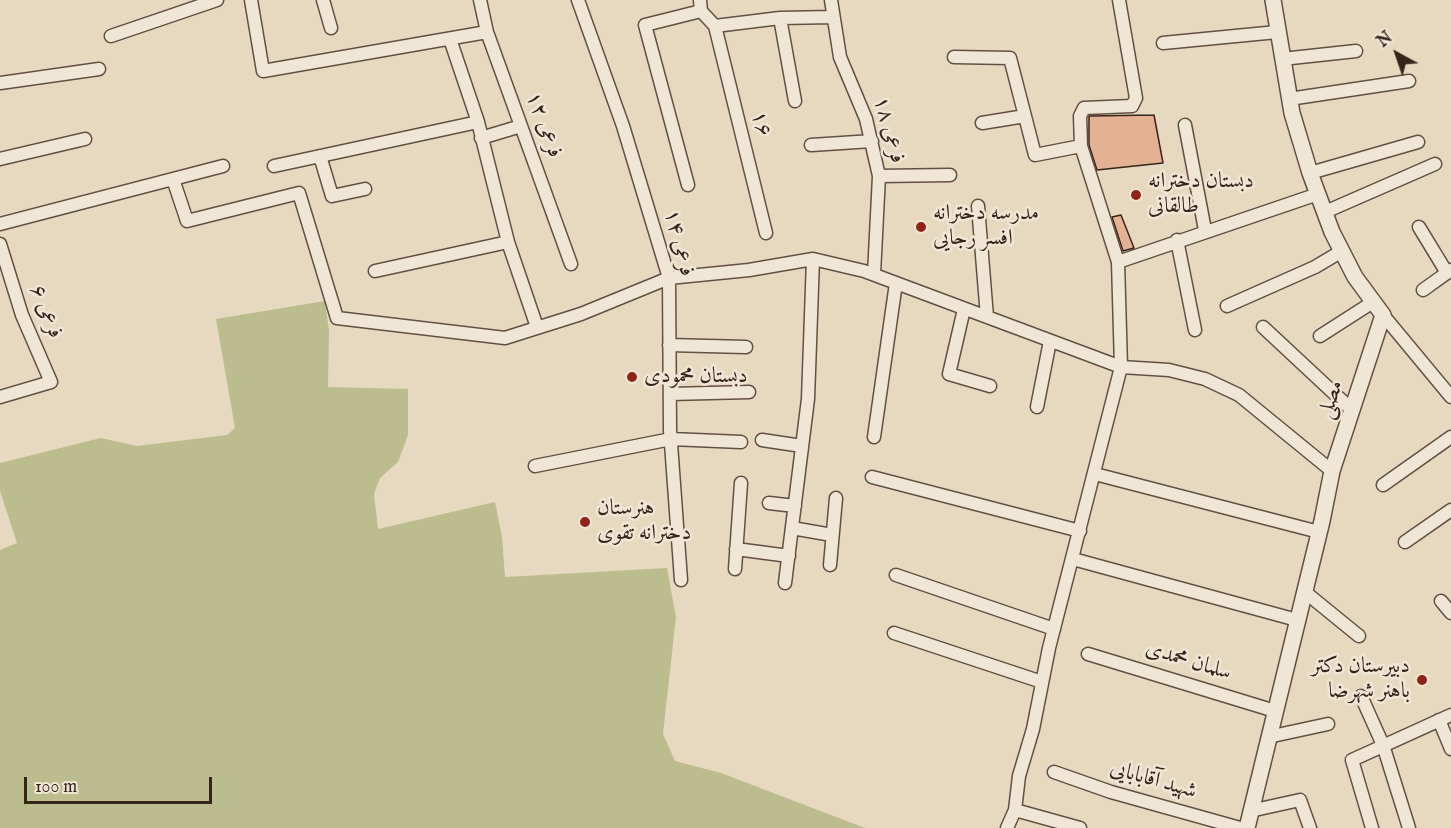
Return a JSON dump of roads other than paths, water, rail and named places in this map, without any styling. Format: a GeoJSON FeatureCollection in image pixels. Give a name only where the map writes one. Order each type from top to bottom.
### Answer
{"type":"FeatureCollection","features":[{"type":"Feature","properties":{"kind":"street"},"geometry":{"type":"LineString","coordinates":[[111,36],[217,0]]}},
{"type":"Feature","properties":{"kind":"street"},"geometry":{"type":"LineString","coordinates":[[251,0],[263,70],[487,32]]}},
{"type":"Feature","properties":{"kind":"street"},"geometry":{"type":"LineString","coordinates":[[323,0],[331,28]]}},
{"type":"Feature","properties":{"kind":"street","name":"فرعی ۱۲"},"geometry":{"type":"LineString","coordinates":[[480,0],[487,32],[571,264]]}},
{"type":"Feature","properties":{"kind":"street","name":"فرعی ۱۴"},"geometry":{"type":"LineString","coordinates":[[578,0],[623,126],[669,278],[671,439],[681,580]]}},
{"type":"Feature","properties":{"kind":"street","name":"فرعی ۱۸"},"geometry":{"type":"LineString","coordinates":[[831,0],[840,57],[856,90],[872,141],[879,176],[874,274]]}},
{"type":"Feature","properties":{"kind":"street"},"geometry":{"type":"LineString","coordinates":[[1006,828],[1015,810],[1019,776],[1033,729],[1054,629],[1121,368],[1118,262],[1081,146],[1080,116],[1084,108],[1132,106],[1136,98],[1119,0]]}},
{"type":"Feature","properties":{"kind":"street"},"geometry":{"type":"LineString","coordinates":[[1273,0],[1289,99],[1310,173],[1342,251],[1355,277],[1373,302],[1447,383],[1451,397]]}},
{"type":"Feature","properties":{"kind":"street"},"geometry":{"type":"LineString","coordinates":[[688,185],[645,25],[706,14],[780,18],[833,17]]}},
{"type":"Feature","properties":{"kind":"street","name":"۱۶"},"geometry":{"type":"LineString","coordinates":[[706,14],[766,233]]}},
{"type":"Feature","properties":{"kind":"street"},"geometry":{"type":"LineString","coordinates":[[780,18],[795,101]]}},
{"type":"Feature","properties":{"kind":"street"},"geometry":{"type":"LineString","coordinates":[[1163,43],[1277,32]]}},
{"type":"Feature","properties":{"kind":"street"},"geometry":{"type":"LineString","coordinates":[[450,39],[478,122],[508,242],[537,327]]}},
{"type":"Feature","properties":{"kind":"street"},"geometry":{"type":"LineString","coordinates":[[1282,59],[1356,51]]}},
{"type":"Feature","properties":{"kind":"street"},"geometry":{"type":"LineString","coordinates":[[954,57],[1010,58],[1035,155],[1081,146]]}},
{"type":"Feature","properties":{"kind":"street"},"geometry":{"type":"LineString","coordinates":[[0,83],[99,69]]}},
{"type":"Feature","properties":{"kind":"street"},"geometry":{"type":"LineString","coordinates":[[1289,99],[1409,81]]}},
{"type":"Feature","properties":{"kind":"street"},"geometry":{"type":"LineString","coordinates":[[982,123],[1025,116]]}},
{"type":"Feature","properties":{"kind":"street"},"geometry":{"type":"LineString","coordinates":[[274,166],[478,122]]}},
{"type":"Feature","properties":{"kind":"street"},"geometry":{"type":"LineString","coordinates":[[1185,125],[1205,230]]}},
{"type":"Feature","properties":{"kind":"street"},"geometry":{"type":"LineString","coordinates":[[482,138],[521,126]]}},
{"type":"Feature","properties":{"kind":"street"},"geometry":{"type":"LineString","coordinates":[[0,159],[85,139]]}},
{"type":"Feature","properties":{"kind":"street"},"geometry":{"type":"LineString","coordinates":[[810,145],[872,141]]}},
{"type":"Feature","properties":{"kind":"street"},"geometry":{"type":"LineString","coordinates":[[1310,173],[1418,142]]}},
{"type":"Feature","properties":{"kind":"street"},"geometry":{"type":"LineString","coordinates":[[320,156],[332,196],[364,189]]}},
{"type":"Feature","properties":{"kind":"street"},"geometry":{"type":"LineString","coordinates":[[1325,212],[1435,164]]}},
{"type":"Feature","properties":{"kind":"street"},"geometry":{"type":"LineString","coordinates":[[0,224],[223,166]]}},
{"type":"Feature","properties":{"kind":"street"},"geometry":{"type":"LineString","coordinates":[[879,176],[950,176]]}},
{"type":"Feature","properties":{"kind":"street"},"geometry":{"type":"LineString","coordinates":[[173,179],[187,221],[299,193],[337,318],[506,338],[581,314],[669,278],[813,259],[874,274],[1121,368],[1169,370],[1205,378],[1239,395],[1332,471]]}},
{"type":"Feature","properties":{"kind":"street"},"geometry":{"type":"LineString","coordinates":[[1118,262],[1205,230],[1318,194]]}},
{"type":"Feature","properties":{"kind":"street"},"geometry":{"type":"LineString","coordinates":[[978,206],[987,317]]}},
{"type":"Feature","properties":{"kind":"street"},"geometry":{"type":"LineString","coordinates":[[1419,227],[1449,271],[1423,290]]}},
{"type":"Feature","properties":{"kind":"street"},"geometry":{"type":"LineString","coordinates":[[1178,240],[1196,330]]}},
{"type":"Feature","properties":{"kind":"street"},"geometry":{"type":"LineString","coordinates":[[375,271],[508,242]]}},
{"type":"Feature","properties":{"kind":"street","name":"فرعی ۶"},"geometry":{"type":"LineString","coordinates":[[0,244],[22,315],[51,382],[39,388],[0,397]]}},
{"type":"Feature","properties":{"kind":"street"},"geometry":{"type":"LineString","coordinates":[[1227,306],[1315,267],[1342,251]]}},
{"type":"Feature","properties":{"kind":"street"},"geometry":{"type":"LineString","coordinates":[[785,583],[807,399],[813,259]]}},
{"type":"Feature","properties":{"kind":"street"},"geometry":{"type":"LineString","coordinates":[[874,437],[896,284]]}},
{"type":"Feature","properties":{"kind":"street"},"geometry":{"type":"LineString","coordinates":[[1320,336],[1373,302]]}},
{"type":"Feature","properties":{"kind":"street"},"geometry":{"type":"LineString","coordinates":[[964,309],[949,374],[990,386]]}},
{"type":"Feature","properties":{"kind":"street","name":"مصلی"},"geometry":{"type":"LineString","coordinates":[[1247,828],[1332,471],[1383,315]]}},
{"type":"Feature","properties":{"kind":"street"},"geometry":{"type":"LineString","coordinates":[[1263,327],[1352,410]]}},
{"type":"Feature","properties":{"kind":"street"},"geometry":{"type":"LineString","coordinates":[[1037,407],[1050,341]]}},
{"type":"Feature","properties":{"kind":"street"},"geometry":{"type":"LineString","coordinates":[[669,345],[746,346]]}},
{"type":"Feature","properties":{"kind":"street"},"geometry":{"type":"LineString","coordinates":[[670,394],[749,392]]}},
{"type":"Feature","properties":{"kind":"street"},"geometry":{"type":"LineString","coordinates":[[1383,485],[1451,437]]}},
{"type":"Feature","properties":{"kind":"street"},"geometry":{"type":"LineString","coordinates":[[535,466],[671,439],[741,442]]}},
{"type":"Feature","properties":{"kind":"street"},"geometry":{"type":"LineString","coordinates":[[762,440],[802,446]]}},
{"type":"Feature","properties":{"kind":"street"},"geometry":{"type":"LineString","coordinates":[[1095,474],[1319,532]]}},
{"type":"Feature","properties":{"kind":"street"},"geometry":{"type":"LineString","coordinates":[[872,477],[1080,531]]}},
{"type":"Feature","properties":{"kind":"street"},"geometry":{"type":"LineString","coordinates":[[735,569],[741,483]]}},
{"type":"Feature","properties":{"kind":"street"},"geometry":{"type":"LineString","coordinates":[[830,566],[836,498]]}},
{"type":"Feature","properties":{"kind":"street"},"geometry":{"type":"LineString","coordinates":[[769,503],[795,506]]}},
{"type":"Feature","properties":{"kind":"street"},"geometry":{"type":"LineString","coordinates":[[1405,542],[1451,510]]}},
{"type":"Feature","properties":{"kind":"street"},"geometry":{"type":"LineString","coordinates":[[792,528],[832,535]]}},
{"type":"Feature","properties":{"kind":"street"},"geometry":{"type":"LineString","coordinates":[[736,549],[789,556]]}},
{"type":"Feature","properties":{"kind":"street"},"geometry":{"type":"LineString","coordinates":[[1073,559],[1298,621]]}},
{"type":"Feature","properties":{"kind":"street"},"geometry":{"type":"LineString","coordinates":[[896,575],[1054,629]]}},
{"type":"Feature","properties":{"kind":"street"},"geometry":{"type":"LineString","coordinates":[[1305,592],[1359,636]]}},
{"type":"Feature","properties":{"kind":"street"},"geometry":{"type":"LineString","coordinates":[[1441,602],[1451,612]]}},
{"type":"Feature","properties":{"kind":"street"},"geometry":{"type":"LineString","coordinates":[[894,633],[1042,682]]}},
{"type":"Feature","properties":{"kind":"street","name":"سلمان محمدی"},"geometry":{"type":"LineString","coordinates":[[1088,654],[1275,711]]}},
{"type":"Feature","properties":{"kind":"street"},"geometry":{"type":"LineString","coordinates":[[1361,696],[1383,745],[1409,828]]}},
{"type":"Feature","properties":{"kind":"street"},"geometry":{"type":"LineString","coordinates":[[1372,828],[1352,760],[1451,715]]}},
{"type":"Feature","properties":{"kind":"street"},"geometry":{"type":"LineString","coordinates":[[1439,720],[1451,750]]}},
{"type":"Feature","properties":{"kind":"street"},"geometry":{"type":"LineString","coordinates":[[1268,737],[1328,724]]}},
{"type":"Feature","properties":{"kind":"street","name":"شهید آقابابایی"},"geometry":{"type":"LineString","coordinates":[[1054,772],[1111,792],[1240,828]]}},
{"type":"Feature","properties":{"kind":"street"},"geometry":{"type":"LineString","coordinates":[[1250,811],[1300,801],[1310,828]]}},
{"type":"Feature","properties":{"kind":"street"},"geometry":{"type":"LineString","coordinates":[[1015,810],[1080,828]]}},
{"type":"Feature","properties":{"kind":"place","name":"دبستان دخترانه طالقانی"},"geometry":{"type":"Point","coordinates":[1136,195]}},
{"type":"Feature","properties":{"kind":"place","name":"مدرسه دخترانه افسر رجایی"},"geometry":{"type":"Point","coordinates":[921,227]}},
{"type":"Feature","properties":{"kind":"place","name":"دبستان محمودی"},"geometry":{"type":"Point","coordinates":[632,377]}},
{"type":"Feature","properties":{"kind":"place","name":"هنرستان دخترانه تقوی"},"geometry":{"type":"Point","coordinates":[585,522]}},
{"type":"Feature","properties":{"kind":"place","name":"دبیرستان دکتر باهنر شهرضا"},"geometry":{"type":"Point","coordinates":[1422,680]}}]}
